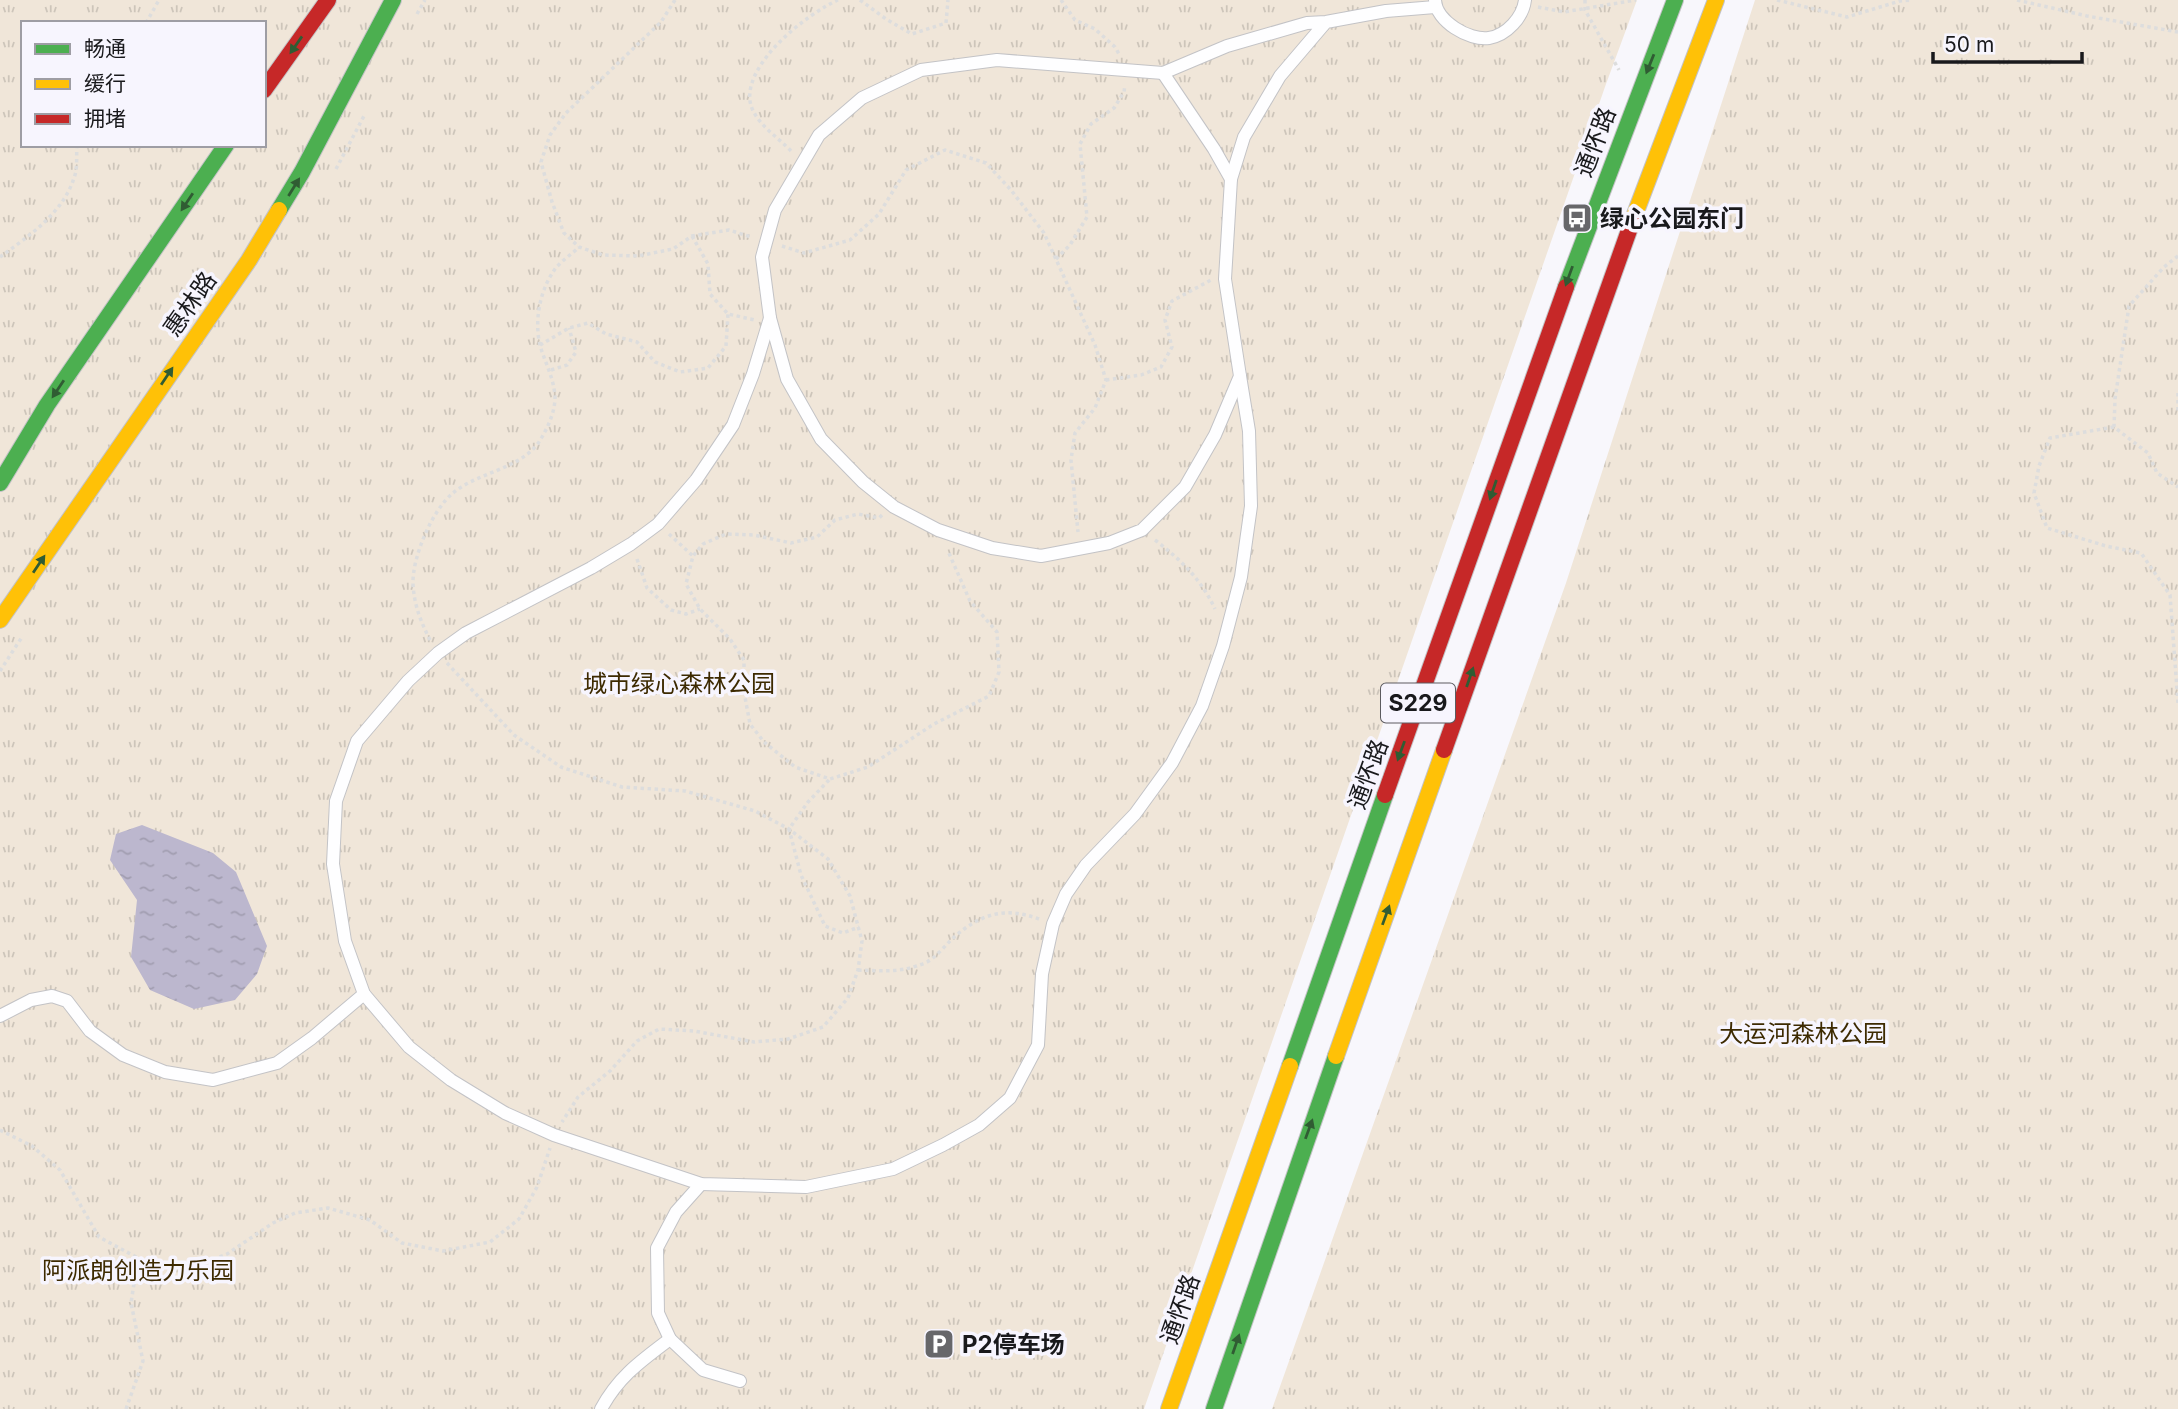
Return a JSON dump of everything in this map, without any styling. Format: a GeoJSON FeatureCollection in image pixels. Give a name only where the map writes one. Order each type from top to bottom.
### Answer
{"type":"FeatureCollection","features":[{"type":"Feature","properties":{"kind":"main road"},"geometry":{"type":"LineString","coordinates":[[266,87],[328,0]]}},
{"type":"Feature","properties":{"kind":"main road","name":"惠林路"},"geometry":{"type":"LineString","coordinates":[[0,620],[249,260],[303,172],[393,0]]}},
{"type":"Feature","properties":{"kind":"main road","name":"通怀路"},"geometry":{"type":"LineString","coordinates":[[1169,1409],[1531,380],[1675,0]]}},
{"type":"Feature","properties":{"kind":"main road","name":"S229"},"geometry":{"type":"LineString","coordinates":[[1214,1409],[1299,1160],[1519,539],[1658,150],[1716,0]]}},
{"type":"Feature","properties":{"kind":"main road"},"geometry":{"type":"LineString","coordinates":[[0,483],[47,405],[225,147]]}},
{"type":"Feature","properties":{"kind":"lane"},"geometry":{"type":"LineString","coordinates":[[1240,376],[1215,435],[1185,487],[1142,530],[1109,543],[1041,556],[992,548],[938,530],[894,507],[863,482],[821,439],[787,379],[770,318],[762,257],[765,241],[775,210],[819,135],[862,98],[921,70],[997,60],[1163,73],[1227,46],[1307,23],[1435,4],[1450,26],[1467,34],[1489,38],[1505,30],[1519,18],[1525,2]]}},
{"type":"Feature","properties":{"kind":"lane"},"geometry":{"type":"LineString","coordinates":[[770,318],[754,374],[733,425],[696,480],[658,524],[591,568],[515,605],[466,633],[438,653],[408,681],[357,741],[336,801],[333,864],[345,940],[364,994],[410,1046],[451,1080],[505,1112],[554,1135],[701,1184],[806,1187],[893,1169],[979,1125],[1010,1098],[1038,1045],[1042,974],[1053,924],[1066,894],[1086,865],[1135,814],[1172,763],[1202,706],[1223,646],[1241,577],[1251,506],[1249,431],[1225,279],[1231,179],[1244,137],[1280,76],[1326,22]]}},
{"type":"Feature","properties":{"kind":"lane"},"geometry":{"type":"LineString","coordinates":[[1163,73],[1231,179]]}},
{"type":"Feature","properties":{"kind":"lane"},"geometry":{"type":"LineString","coordinates":[[0,1016],[31,1000],[52,996],[67,1001],[90,1031],[123,1055],[165,1072],[213,1080],[277,1063],[312,1038],[364,994]]}},
{"type":"Feature","properties":{"kind":"lane"},"geometry":{"type":"LineString","coordinates":[[701,1184],[676,1212],[657,1248],[658,1313],[670,1339],[703,1370],[740,1381]]}},
{"type":"Feature","properties":{"kind":"lane"},"geometry":{"type":"LineString","coordinates":[[601,1409],[613,1387],[641,1360],[670,1339]]}},
{"type":"Feature","properties":{"kind":"path"},"geometry":{"type":"LineString","coordinates":[[147,21],[159,0]]}},
{"type":"Feature","properties":{"kind":"path"},"geometry":{"type":"LineString","coordinates":[[675,0],[661,22],[566,113],[550,135],[541,162],[564,233],[579,247],[603,255],[638,256],[673,249],[692,236],[729,230],[804,253],[850,240],[879,214],[906,170],[945,150],[986,163],[1044,233],[1095,345],[1106,380],[1095,408],[1075,433],[1073,446],[1071,460],[1081,549]]}},
{"type":"Feature","properties":{"kind":"path"},"geometry":{"type":"LineString","coordinates":[[803,163],[761,122],[750,102],[754,76],[771,49],[820,8],[838,0]]}},
{"type":"Feature","properties":{"kind":"path"},"geometry":{"type":"LineString","coordinates":[[860,0],[912,34],[946,23],[948,0]]}},
{"type":"Feature","properties":{"kind":"path"},"geometry":{"type":"LineString","coordinates":[[1056,259],[1070,245],[1087,217],[1080,144],[1091,124],[1114,108],[1124,92],[1126,71],[1115,47],[1095,29],[1075,20],[1060,0]]}},
{"type":"Feature","properties":{"kind":"path"},"geometry":{"type":"LineString","coordinates":[[1585,0],[1585,10],[1615,65],[1639,92]]}},
{"type":"Feature","properties":{"kind":"path"},"geometry":{"type":"LineString","coordinates":[[1525,2],[1564,12],[1636,0]]}},
{"type":"Feature","properties":{"kind":"path"},"geometry":{"type":"LineString","coordinates":[[1777,0],[1847,17],[1912,0]]}},
{"type":"Feature","properties":{"kind":"path"},"geometry":{"type":"LineString","coordinates":[[2017,0],[2178,32]]}},
{"type":"Feature","properties":{"kind":"path"},"geometry":{"type":"LineString","coordinates":[[0,257],[29,236],[63,203],[75,176],[77,147]]}},
{"type":"Feature","properties":{"kind":"path"},"geometry":{"type":"LineString","coordinates":[[692,236],[708,264],[710,294],[728,314],[751,321],[770,318]]}},
{"type":"Feature","properties":{"kind":"path"},"geometry":{"type":"LineString","coordinates":[[0,1130],[32,1146],[60,1170],[99,1237],[160,1267],[191,1268],[227,1254],[272,1223],[295,1213],[328,1208],[370,1220],[402,1243],[443,1251],[490,1242],[519,1219],[537,1187],[554,1135],[578,1097],[610,1071],[637,1041],[659,1029],[694,1031],[754,1042],[788,1039],[823,1027],[848,998],[858,970],[862,941],[850,896],[828,859],[789,829],[755,811],[685,791],[622,787],[561,767],[514,735],[438,653],[419,618],[412,583],[421,545],[436,513],[452,493],[514,462],[537,447],[551,422],[555,398],[537,324],[541,298],[556,268],[579,247]]}},
{"type":"Feature","properties":{"kind":"path"},"geometry":{"type":"LineString","coordinates":[[2114,427],[2115,399],[2129,306],[2164,267],[2178,256]]}},
{"type":"Feature","properties":{"kind":"path"},"geometry":{"type":"LineString","coordinates":[[1106,380],[1141,375],[1161,367],[1172,346],[1165,320],[1172,301],[1210,280],[1225,279]]}},
{"type":"Feature","properties":{"kind":"path"},"geometry":{"type":"LineString","coordinates":[[540,345],[569,328],[588,323],[606,334],[637,342],[655,362],[680,372],[708,368],[726,346],[728,314]]}},
{"type":"Feature","properties":{"kind":"path"},"geometry":{"type":"LineString","coordinates":[[550,370],[567,365],[576,352],[569,328]]}},
{"type":"Feature","properties":{"kind":"path"},"geometry":{"type":"LineString","coordinates":[[2178,393],[2178,412]]}},
{"type":"Feature","properties":{"kind":"path"},"geometry":{"type":"LineString","coordinates":[[2178,487],[2157,473],[2148,453],[2114,427],[2050,439],[2039,466],[2034,493],[2047,528],[2106,546],[2141,553],[2170,594],[2178,703]]}},
{"type":"Feature","properties":{"kind":"path"},"geometry":{"type":"LineString","coordinates":[[830,779],[795,767],[764,742],[750,724],[744,692],[744,660],[730,639],[699,609],[687,584],[693,556],[703,544],[726,534],[754,535],[791,543],[817,537],[835,520],[858,514],[879,518],[894,507]]}},
{"type":"Feature","properties":{"kind":"path"},"geometry":{"type":"LineString","coordinates":[[658,524],[693,556]]}},
{"type":"Feature","properties":{"kind":"path"},"geometry":{"type":"LineString","coordinates":[[859,928],[844,933],[825,926],[801,875],[789,829],[807,802],[830,779],[868,767],[934,724],[989,696],[999,673],[997,632],[970,601],[938,530]]}},
{"type":"Feature","properties":{"kind":"path"},"geometry":{"type":"LineString","coordinates":[[1142,530],[1174,555],[1205,587],[1220,619],[1223,646]]}},
{"type":"Feature","properties":{"kind":"path"},"geometry":{"type":"LineString","coordinates":[[631,544],[647,588],[671,610],[686,614],[699,609]]}},
{"type":"Feature","properties":{"kind":"path"},"geometry":{"type":"LineString","coordinates":[[2172,609],[2178,609]]}},
{"type":"Feature","properties":{"kind":"path"},"geometry":{"type":"LineString","coordinates":[[858,970],[901,972],[930,960],[964,928],[996,912],[1020,912],[1053,924]]}},
{"type":"Feature","properties":{"kind":"path"},"geometry":{"type":"LineString","coordinates":[[126,1409],[143,1361],[131,1303],[138,1258]]}},
{"type":"Feature","properties":{"kind":"green space","name":"城市绿心森林公园"},"geometry":{"type":"Polygon","coordinates":[[[0,0],[1637,0],[1144,1409],[0,1409],[0,0]]]}},
{"type":"Feature","properties":{"kind":"green space","name":"大运河森林公园"},"geometry":{"type":"Polygon","coordinates":[[[1755,0],[2178,0],[2178,1409],[1272,1409],[1566,583],[1755,0]]]}},
{"type":"Feature","properties":{"kind":"water"},"geometry":{"type":"Polygon","coordinates":[[[142,825],[213,853],[236,872],[267,946],[257,974],[235,1000],[194,1009],[150,990],[131,957],[137,900],[110,860],[116,834],[142,825]]]}},
{"type":"Feature","properties":{"kind":"traffic: fast"},"geometry":{"type":"LineString","coordinates":[[279,210],[393,0]]}},
{"type":"Feature","properties":{"kind":"traffic: fast"},"geometry":{"type":"LineString","coordinates":[[1566,287],[1675,0]]}},
{"type":"Feature","properties":{"kind":"traffic: fast"},"geometry":{"type":"LineString","coordinates":[[0,483],[47,405],[225,147]]}},
{"type":"Feature","properties":{"kind":"traffic: fast"},"geometry":{"type":"LineString","coordinates":[[1290,1066],[1385,795]]}},
{"type":"Feature","properties":{"kind":"traffic: fast"},"geometry":{"type":"LineString","coordinates":[[1214,1409],[1336,1056]]}},
{"type":"Feature","properties":{"kind":"traffic: slow"},"geometry":{"type":"LineString","coordinates":[[1632,222],[1716,0]]}},
{"type":"Feature","properties":{"kind":"traffic: slow"},"geometry":{"type":"LineString","coordinates":[[0,620],[249,260],[279,210]]}},
{"type":"Feature","properties":{"kind":"traffic: slow"},"geometry":{"type":"LineString","coordinates":[[1336,1056],[1444,750]]}},
{"type":"Feature","properties":{"kind":"traffic: slow"},"geometry":{"type":"LineString","coordinates":[[1169,1409],[1290,1066]]}},
{"type":"Feature","properties":{"kind":"traffic: jam"},"geometry":{"type":"LineString","coordinates":[[266,87],[328,0]]}},
{"type":"Feature","properties":{"kind":"traffic: jam"},"geometry":{"type":"LineString","coordinates":[[1444,750],[1632,222]]}},
{"type":"Feature","properties":{"kind":"traffic: jam"},"geometry":{"type":"LineString","coordinates":[[1385,795],[1566,287]]}},
{"type":"Feature","properties":{"kind":"place","name":"绿心公园东门"},"geometry":{"type":"Point","coordinates":[1577,218]}},
{"type":"Feature","properties":{"kind":"place","name":"P2停车场"},"geometry":{"type":"Point","coordinates":[939,1344]}},
{"type":"Feature","properties":{"kind":"park label","name":"阿派朗创造力乐园"},"geometry":{"type":"Point","coordinates":[138,1270]}}]}
